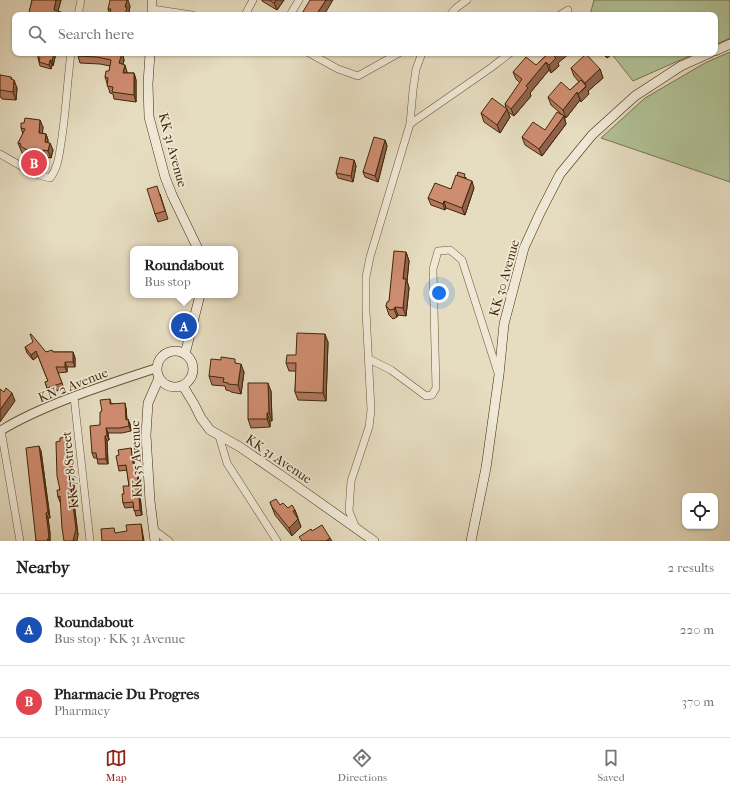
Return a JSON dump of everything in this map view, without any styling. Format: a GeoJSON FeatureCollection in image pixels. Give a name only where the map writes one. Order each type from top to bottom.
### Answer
{"type":"FeatureCollection","features":[{"type":"Feature","properties":{"kind":"main road"},"geometry":{"type":"LineString","coordinates":[[718,50],[730,44]]}},
{"type":"Feature","properties":{"kind":"main road","name":"KK 31 Avenue"},"geometry":{"type":"LineString","coordinates":[[150,56],[148,84],[149,117],[165,177],[197,246]]}},
{"type":"Feature","properties":{"kind":"main road","name":"KK 30 Avenue"},"geometry":{"type":"LineString","coordinates":[[470,541],[486,468],[499,375],[504,324],[524,248],[560,174],[592,135],[635,96],[681,66],[703,56]]}},
{"type":"Feature","properties":{"kind":"main road"},"geometry":{"type":"LineString","coordinates":[[185,354],[199,298]]}},
{"type":"Feature","properties":{"kind":"main road"},"geometry":{"type":"LineString","coordinates":[[176,351],[185,354],[192,361],[193,370],[190,379],[183,386],[174,388],[165,385],[158,373],[160,359],[167,353],[176,351]]}},
{"type":"Feature","properties":{"kind":"main road","name":"KK 35 Avenue"},"geometry":{"type":"LineString","coordinates":[[155,541],[150,501],[146,445],[146,420],[150,397],[158,373]]}},
{"type":"Feature","properties":{"kind":"main road","name":"KK 31 Avenue"},"geometry":{"type":"LineString","coordinates":[[183,386],[205,424],[219,436],[286,478],[374,541]]}},
{"type":"Feature","properties":{"kind":"street"},"geometry":{"type":"LineString","coordinates":[[79,12],[81,0]]}},
{"type":"Feature","properties":{"kind":"street"},"geometry":{"type":"LineString","coordinates":[[247,12],[253,0]]}},
{"type":"Feature","properties":{"kind":"street"},"geometry":{"type":"LineString","coordinates":[[292,12],[299,0]]}},
{"type":"Feature","properties":{"kind":"street"},"geometry":{"type":"LineString","coordinates":[[453,12],[467,0]]}},
{"type":"Feature","properties":{"kind":"street"},"geometry":{"type":"LineString","coordinates":[[152,8],[175,12]]}},
{"type":"Feature","properties":{"kind":"street"},"geometry":{"type":"LineString","coordinates":[[0,154],[35,174],[50,178],[54,173],[59,159],[65,122],[70,56]]}},
{"type":"Feature","properties":{"kind":"street"},"geometry":{"type":"LineString","coordinates":[[314,56],[338,69],[358,76],[394,56]]}},
{"type":"Feature","properties":{"kind":"street"},"geometry":{"type":"LineString","coordinates":[[356,529],[349,509],[351,481],[369,428],[371,410],[366,311],[366,277],[368,263],[410,124],[416,69],[421,56]]}},
{"type":"Feature","properties":{"kind":"street"},"geometry":{"type":"LineString","coordinates":[[410,124],[506,56]]}},
{"type":"Feature","properties":{"kind":"street"},"geometry":{"type":"LineString","coordinates":[[369,359],[391,370],[426,396],[432,396],[436,388],[433,269],[438,252],[450,250],[462,260],[499,375]]}},
{"type":"Feature","properties":{"kind":"street","name":"KN 2 Avenue"},"geometry":{"type":"LineString","coordinates":[[0,431],[21,418],[53,404],[113,382],[158,373]]}},
{"type":"Feature","properties":{"kind":"street","name":"KK 778 Street"},"geometry":{"type":"LineString","coordinates":[[74,397],[90,541]]}},
{"type":"Feature","properties":{"kind":"street"},"geometry":{"type":"LineString","coordinates":[[0,431],[20,541]]}},
{"type":"Feature","properties":{"kind":"street"},"geometry":{"type":"LineString","coordinates":[[219,436],[227,463],[277,541]]}},
{"type":"Feature","properties":{"kind":"street"},"geometry":{"type":"LineString","coordinates":[[154,530],[168,541]]}},
{"type":"Feature","properties":{"kind":"green space"},"geometry":{"type":"Polygon","coordinates":[[[594,0],[730,0],[730,38],[718,44],[718,12],[591,12],[594,0]]]}},
{"type":"Feature","properties":{"kind":"green space"},"geometry":{"type":"Polygon","coordinates":[[[730,52],[730,182],[601,138],[645,98],[705,63],[730,52]]]}},
{"type":"Feature","properties":{"kind":"green space"},"geometry":{"type":"Polygon","coordinates":[[[613,56],[689,56],[633,81],[613,56]]]}},
{"type":"Feature","properties":{"kind":"building"},"geometry":{"type":"Polygon","coordinates":[[[32,0],[56,0],[54,10],[60,12],[29,12],[32,0]]]}},
{"type":"Feature","properties":{"kind":"building"},"geometry":{"type":"Polygon","coordinates":[[[110,0],[127,0],[125,7],[127,7],[126,12],[110,12],[111,9],[108,9],[110,0]]]}},
{"type":"Feature","properties":{"kind":"building"},"geometry":{"type":"Polygon","coordinates":[[[269,0],[276,0],[274,3],[269,0]]]}},
{"type":"Feature","properties":{"kind":"building"},"geometry":{"type":"Polygon","coordinates":[[[310,0],[326,0],[318,12],[303,12],[310,0]]]}},
{"type":"Feature","properties":{"kind":"building"},"geometry":{"type":"Polygon","coordinates":[[[38,56],[53,56],[52,61],[50,60],[49,65],[39,62],[40,58],[38,58],[38,56]]]}},
{"type":"Feature","properties":{"kind":"building"},"geometry":{"type":"Polygon","coordinates":[[[78,56],[121,56],[119,63],[125,65],[123,73],[134,73],[134,95],[112,92],[113,87],[107,86],[108,78],[105,77],[106,71],[109,71],[111,60],[97,57],[78,56]]]}},
{"type":"Feature","properties":{"kind":"building"},"geometry":{"type":"Polygon","coordinates":[[[546,56],[554,56],[556,58],[549,65],[546,62],[526,86],[528,88],[511,109],[505,104],[522,79],[513,72],[526,57],[536,65],[546,56]]]}},
{"type":"Feature","properties":{"kind":"building"},"geometry":{"type":"Polygon","coordinates":[[[584,56],[588,56],[600,69],[585,83],[571,68],[584,56]]]}},
{"type":"Feature","properties":{"kind":"building"},"geometry":{"type":"Polygon","coordinates":[[[0,75],[11,77],[11,79],[14,80],[13,92],[0,90],[0,75]]]}},
{"type":"Feature","properties":{"kind":"building"},"geometry":{"type":"Polygon","coordinates":[[[581,80],[586,86],[578,94],[577,92],[563,110],[548,97],[561,82],[570,90],[581,80]]]}},
{"type":"Feature","properties":{"kind":"building"},"geometry":{"type":"Polygon","coordinates":[[[492,98],[507,109],[497,125],[481,113],[492,98]]]}},
{"type":"Feature","properties":{"kind":"building"},"geometry":{"type":"Polygon","coordinates":[[[557,112],[564,116],[539,149],[522,137],[533,122],[545,130],[557,112]]]}},
{"type":"Feature","properties":{"kind":"building"},"geometry":{"type":"Polygon","coordinates":[[[25,118],[40,120],[39,133],[46,134],[45,142],[50,143],[48,151],[43,150],[43,153],[31,152],[20,146],[21,144],[18,143],[25,129],[21,128],[21,123],[24,123],[25,118]]]}},
{"type":"Feature","properties":{"kind":"building"},"geometry":{"type":"Polygon","coordinates":[[[374,137],[385,140],[375,176],[363,172],[374,137]]]}},
{"type":"Feature","properties":{"kind":"building"},"geometry":{"type":"Polygon","coordinates":[[[340,157],[354,160],[351,176],[336,173],[340,157]]]}},
{"type":"Feature","properties":{"kind":"building"},"geometry":{"type":"Polygon","coordinates":[[[458,172],[465,174],[464,178],[457,176],[458,172]]]}},
{"type":"Feature","properties":{"kind":"building"},"geometry":{"type":"Polygon","coordinates":[[[456,175],[472,181],[462,208],[444,201],[443,204],[428,198],[435,183],[451,189],[456,175]]]}},
{"type":"Feature","properties":{"kind":"building"},"geometry":{"type":"Polygon","coordinates":[[[157,186],[165,211],[155,214],[147,189],[157,186]]]}},
{"type":"Feature","properties":{"kind":"building"},"geometry":{"type":"Polygon","coordinates":[[[394,251],[406,252],[403,279],[406,279],[403,308],[395,307],[394,309],[390,310],[386,306],[387,302],[389,301],[394,251]]]}},
{"type":"Feature","properties":{"kind":"building"},"geometry":{"type":"Polygon","coordinates":[[[297,333],[325,334],[323,393],[295,392],[296,363],[286,363],[287,355],[296,355],[297,333]]]}},
{"type":"Feature","properties":{"kind":"building"},"geometry":{"type":"Polygon","coordinates":[[[30,334],[46,352],[52,350],[53,352],[73,352],[73,362],[65,362],[65,367],[56,367],[62,383],[47,388],[45,382],[48,381],[36,351],[31,355],[25,347],[33,342],[30,334]]]}},
{"type":"Feature","properties":{"kind":"building"},"geometry":{"type":"Polygon","coordinates":[[[221,357],[235,359],[235,363],[241,364],[238,385],[223,382],[224,378],[209,376],[211,359],[221,360],[221,357]]]}},
{"type":"Feature","properties":{"kind":"building"},"geometry":{"type":"Polygon","coordinates":[[[248,383],[268,383],[269,413],[267,413],[267,419],[248,419],[248,383]]]}},
{"type":"Feature","properties":{"kind":"building"},"geometry":{"type":"Polygon","coordinates":[[[6,388],[12,393],[0,410],[0,389],[4,392],[6,388]]]}},
{"type":"Feature","properties":{"kind":"building"},"geometry":{"type":"Polygon","coordinates":[[[110,399],[110,404],[125,403],[126,420],[128,419],[129,426],[120,428],[106,428],[106,459],[97,459],[96,453],[92,453],[90,426],[100,425],[100,412],[102,411],[100,400],[110,399]]]}},
{"type":"Feature","properties":{"kind":"building"},"geometry":{"type":"Polygon","coordinates":[[[68,437],[73,489],[71,489],[76,529],[73,541],[64,541],[60,496],[58,497],[57,490],[60,490],[57,476],[56,442],[60,441],[60,438],[68,437]]]}},
{"type":"Feature","properties":{"kind":"building"},"geometry":{"type":"Polygon","coordinates":[[[39,446],[48,512],[46,513],[48,541],[36,541],[26,448],[39,446]]]}},
{"type":"Feature","properties":{"kind":"building"},"geometry":{"type":"Polygon","coordinates":[[[131,448],[134,470],[137,470],[140,510],[134,511],[133,502],[123,503],[123,486],[129,486],[126,465],[118,466],[116,456],[119,455],[118,450],[131,448]]]}},
{"type":"Feature","properties":{"kind":"building"},"geometry":{"type":"Polygon","coordinates":[[[276,499],[280,505],[283,503],[288,508],[292,505],[295,510],[293,511],[298,519],[289,528],[272,507],[270,502],[276,499]]]}},
{"type":"Feature","properties":{"kind":"building"},"geometry":{"type":"Polygon","coordinates":[[[141,524],[143,541],[102,541],[101,529],[114,528],[115,533],[127,531],[126,525],[141,524]]]}},
{"type":"Feature","properties":{"kind":"building"},"geometry":{"type":"Polygon","coordinates":[[[322,525],[330,538],[326,541],[302,541],[299,537],[311,529],[312,531],[322,525]]]}},
{"type":"Feature","properties":{"kind":"place","name":"Pharmacie Du Progres"},"geometry":{"type":"Point","coordinates":[34,163]}},
{"type":"Feature","properties":{"kind":"place","name":"Roundabout"},"geometry":{"type":"Point","coordinates":[184,326]}}]}
